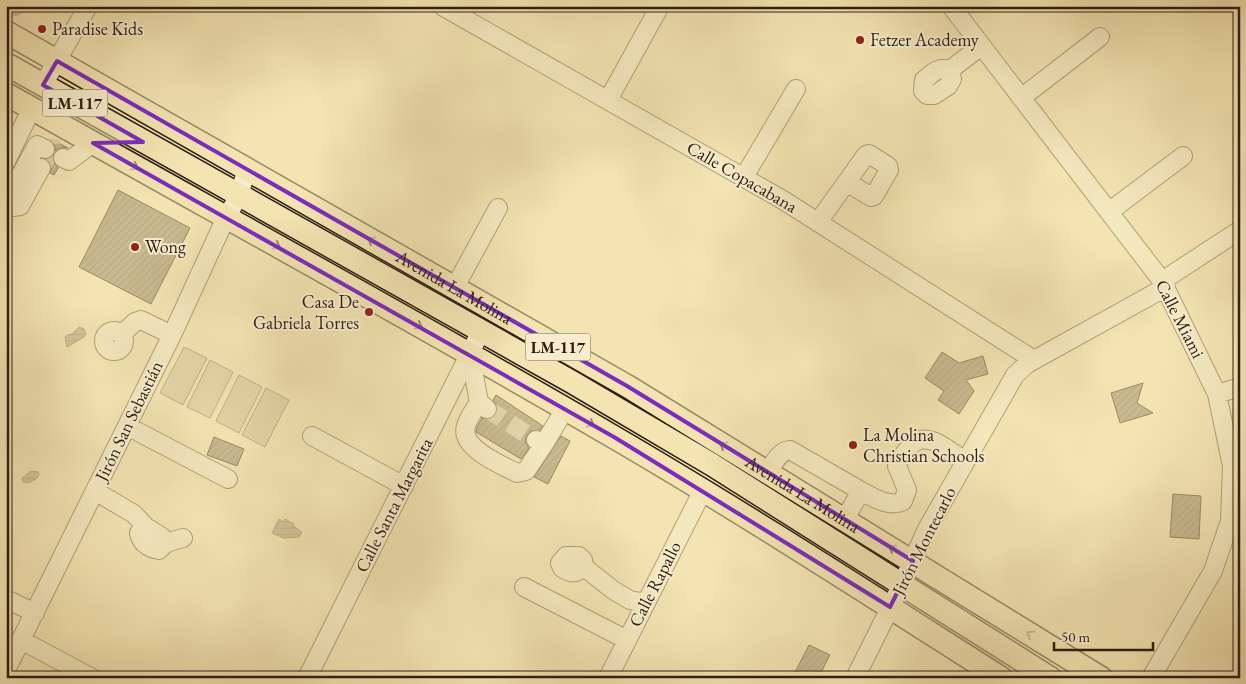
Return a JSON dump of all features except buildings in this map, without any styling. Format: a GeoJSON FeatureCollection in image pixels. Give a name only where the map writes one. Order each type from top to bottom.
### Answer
{"type":"FeatureCollection","features":[{"type":"Feature","properties":{"kind":"main road","name":"Avenida La Molina"},"geometry":{"type":"LineString","coordinates":[[6,32],[627,386],[1101,678]]}},
{"type":"Feature","properties":{"kind":"main road","name":"Avenida La Molina"},"geometry":{"type":"LineString","coordinates":[[6,64],[572,382],[711,464],[1050,678]]}},
{"type":"Feature","properties":{"kind":"main road"},"geometry":{"type":"LineString","coordinates":[[6,77],[40,130]]}},
{"type":"Feature","properties":{"kind":"main road","name":"LM-117"},"geometry":{"type":"LineString","coordinates":[[6,94],[40,130],[93,143],[470,354],[703,490],[1001,678]]}},
{"type":"Feature","properties":{"kind":"main road"},"geometry":{"type":"LineString","coordinates":[[93,143],[143,142]]}},
{"type":"Feature","properties":{"kind":"street"},"geometry":{"type":"LineString","coordinates":[[43,85],[88,6]]}},
{"type":"Feature","properties":{"kind":"street","name":"Calle Copacabana"},"geometry":{"type":"LineString","coordinates":[[442,6],[818,222],[1034,360]]}},
{"type":"Feature","properties":{"kind":"street"},"geometry":{"type":"LineString","coordinates":[[608,100],[660,6]]}},
{"type":"Feature","properties":{"kind":"street","name":"Calle Miami"},"geometry":{"type":"LineString","coordinates":[[950,6],[1164,284],[1217,394],[1232,466],[1230,521],[1213,571],[1151,678]]}},
{"type":"Feature","properties":{"kind":"street"},"geometry":{"type":"LineString","coordinates":[[1021,98],[1100,37]]}},
{"type":"Feature","properties":{"kind":"street"},"geometry":{"type":"LineString","coordinates":[[950,70],[981,46]]}},
{"type":"Feature","properties":{"kind":"street"},"geometry":{"type":"LineString","coordinates":[[744,178],[796,89]]}},
{"type":"Feature","properties":{"kind":"street"},"geometry":{"type":"LineString","coordinates":[[6,161],[40,130]]}},
{"type":"Feature","properties":{"kind":"street"},"geometry":{"type":"LineString","coordinates":[[6,202],[40,130]]}},
{"type":"Feature","properties":{"kind":"street"},"geometry":{"type":"LineString","coordinates":[[63,158],[69,161],[93,143]]}},
{"type":"Feature","properties":{"kind":"street"},"geometry":{"type":"LineString","coordinates":[[1110,212],[1183,156]]}},
{"type":"Feature","properties":{"kind":"street"},"geometry":{"type":"LineString","coordinates":[[6,208],[20,206],[41,168]]}},
{"type":"Feature","properties":{"kind":"street","name":"Jirón San Sebastián"},"geometry":{"type":"LineString","coordinates":[[6,670],[172,335],[238,196],[247,169]]}},
{"type":"Feature","properties":{"kind":"street"},"geometry":{"type":"LineString","coordinates":[[818,222],[847,182]]}},
{"type":"Feature","properties":{"kind":"street"},"geometry":{"type":"LineString","coordinates":[[454,288],[498,208]]}},
{"type":"Feature","properties":{"kind":"street","name":"Jirón Montecarlo"},"geometry":{"type":"LineString","coordinates":[[855,678],[928,529],[1015,375],[1027,364],[1164,284],[1240,230]]}},
{"type":"Feature","properties":{"kind":"street"},"geometry":{"type":"LineString","coordinates":[[121,335],[135,322],[142,320],[172,335]]}},
{"type":"Feature","properties":{"kind":"street","name":"Calle Santa Margarita"},"geometry":{"type":"LineString","coordinates":[[307,678],[481,331]]}},
{"type":"Feature","properties":{"kind":"street"},"geometry":{"type":"LineString","coordinates":[[470,354],[483,406],[465,427],[466,437],[472,447],[482,454],[517,473],[526,471],[540,442],[566,409]]}},
{"type":"Feature","properties":{"kind":"street"},"geometry":{"type":"LineString","coordinates":[[1217,394],[1240,387]]}},
{"type":"Feature","properties":{"kind":"street"},"geometry":{"type":"LineString","coordinates":[[127,426],[228,479]]}},
{"type":"Feature","properties":{"kind":"street"},"geometry":{"type":"LineString","coordinates":[[312,436],[404,486]]}},
{"type":"Feature","properties":{"kind":"street"},"geometry":{"type":"LineString","coordinates":[[768,472],[776,459],[784,451],[790,450],[861,491],[896,505],[903,501],[907,490],[899,462],[914,442],[927,439],[966,461]]}},
{"type":"Feature","properties":{"kind":"street","name":"Calle Rapallo"},"geometry":{"type":"LineString","coordinates":[[608,678],[703,490]]}},
{"type":"Feature","properties":{"kind":"street"},"geometry":{"type":"LineString","coordinates":[[95,491],[134,514],[146,527],[139,533],[141,541],[150,549],[159,550],[166,543],[184,538]]}},
{"type":"Feature","properties":{"kind":"street"},"geometry":{"type":"LineString","coordinates":[[845,519],[861,491]]}},
{"type":"Feature","properties":{"kind":"street"},"geometry":{"type":"LineString","coordinates":[[584,567],[613,590],[630,600],[646,603]]}},
{"type":"Feature","properties":{"kind":"street"},"geometry":{"type":"LineString","coordinates":[[524,587],[627,640]]}},
{"type":"Feature","properties":{"kind":"street"},"geometry":{"type":"LineString","coordinates":[[6,600],[35,613]]}},
{"type":"Feature","properties":{"kind":"street"},"geometry":{"type":"LineString","coordinates":[[21,640],[92,678]]}},
{"type":"Feature","properties":{"kind":"highlighted area"},"geometry":{"type":"Polygon","coordinates":[[[57,61],[627,386],[913,561],[890,607],[614,437],[93,143],[143,142],[43,85],[57,61]]]}},
{"type":"Feature","properties":{"kind":"shaded area"},"geometry":{"type":"Polygon","coordinates":[[[12,6],[24,6],[20,14],[16,15],[10,12],[12,6]]]}},
{"type":"Feature","properties":{"kind":"shaded area"},"geometry":{"type":"Polygon","coordinates":[[[79,327],[84,329],[86,334],[67,347],[65,337],[72,334],[79,327]]]}},
{"type":"Feature","properties":{"kind":"shaded area"},"geometry":{"type":"Polygon","coordinates":[[[184,347],[207,358],[183,405],[160,393],[184,347]]]}},
{"type":"Feature","properties":{"kind":"shaded area"},"geometry":{"type":"Polygon","coordinates":[[[210,360],[233,372],[210,418],[187,407],[210,360]]]}},
{"type":"Feature","properties":{"kind":"shaded area"},"geometry":{"type":"Polygon","coordinates":[[[239,375],[262,387],[239,433],[216,421],[239,375]]]}},
{"type":"Feature","properties":{"kind":"shaded area"},"geometry":{"type":"Polygon","coordinates":[[[266,388],[289,400],[265,447],[242,435],[266,388]]]}},
{"type":"Feature","properties":{"kind":"shaded area"},"geometry":{"type":"Polygon","coordinates":[[[31,471],[38,472],[39,475],[28,483],[23,482],[22,478],[31,471]]]}},
{"type":"Feature","properties":{"kind":"shaded area"},"geometry":{"type":"Polygon","coordinates":[[[279,519],[283,522],[285,519],[294,524],[293,526],[302,532],[299,537],[284,538],[272,533],[279,519]]]}},
{"type":"Feature","properties":{"kind":"tunnel"},"geometry":{"type":"LineString","coordinates":[[41,168],[50,152],[51,139]]}},
{"type":"Feature","properties":{"kind":"tunnel"},"geometry":{"type":"LineString","coordinates":[[487,409],[536,440]]}},
{"type":"Feature","properties":{"kind":"place","name":"Paradise Kids"},"geometry":{"type":"Point","coordinates":[42,29]}},
{"type":"Feature","properties":{"kind":"place","name":"Fetzer Academy"},"geometry":{"type":"Point","coordinates":[860,40]}},
{"type":"Feature","properties":{"kind":"place","name":"Wong"},"geometry":{"type":"Point","coordinates":[135,247]}},
{"type":"Feature","properties":{"kind":"place","name":"Casa De Gabriela Torres"},"geometry":{"type":"Point","coordinates":[369,312]}},
{"type":"Feature","properties":{"kind":"place","name":"La Molina Christian Schools"},"geometry":{"type":"Point","coordinates":[853,445]}}]}
